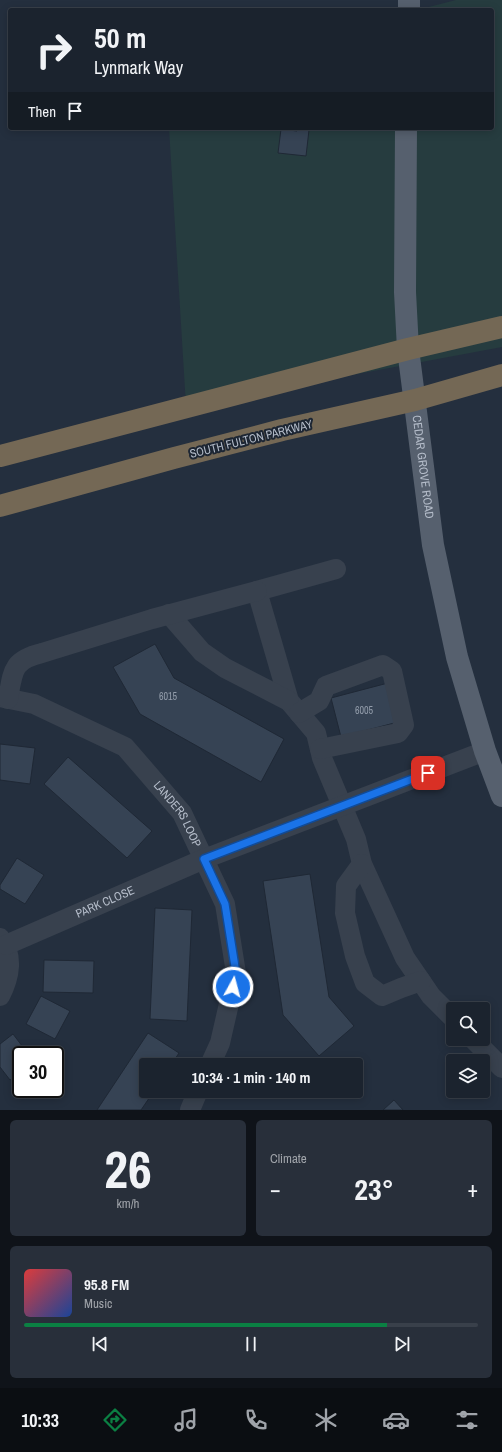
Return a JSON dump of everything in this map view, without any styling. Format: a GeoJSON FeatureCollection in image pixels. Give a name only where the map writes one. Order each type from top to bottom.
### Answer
{"type":"FeatureCollection","features":[{"type":"Feature","properties":{"kind":"highway"},"geometry":{"type":"LineString","coordinates":[[0,456],[408,349],[502,327]]}},
{"type":"Feature","properties":{"kind":"highway","name":"SOUTH FULTON PARKWAY"},"geometry":{"type":"LineString","coordinates":[[0,506],[259,436],[415,400],[502,375]]}},
{"type":"Feature","properties":{"kind":"main road","name":"CEDAR GROVE ROAD"},"geometry":{"type":"LineString","coordinates":[[406,130],[405,292],[408,349],[433,545],[456,657],[485,751],[502,796]]}},
{"type":"Feature","properties":{"kind":"street"},"geometry":{"type":"LineString","coordinates":[[4,698],[19,663],[29,656],[169,614],[336,569]]}},
{"type":"Feature","properties":{"kind":"street"},"geometry":{"type":"LineString","coordinates":[[257,591],[294,707]]}},
{"type":"Feature","properties":{"kind":"street"},"geometry":{"type":"LineString","coordinates":[[169,614],[202,652],[225,668],[294,707],[316,733],[322,758],[356,838],[362,864],[405,958],[431,996],[446,1011]]}},
{"type":"Feature","properties":{"kind":"street"},"geometry":{"type":"LineString","coordinates":[[294,707],[319,701],[326,686],[383,665],[392,671],[404,725],[398,733],[320,749]]}},
{"type":"Feature","properties":{"kind":"street","name":"LANDERS LOOP"},"geometry":{"type":"LineString","coordinates":[[4,698],[34,704],[126,747],[182,812],[225,904],[236,973],[220,1042],[213,1058]]}},
{"type":"Feature","properties":{"kind":"street","name":"PARK CLOSE"},"geometry":{"type":"LineString","coordinates":[[0,996],[9,970],[9,959],[3,942],[204,859],[485,751]]}},
{"type":"Feature","properties":{"kind":"street"},"geometry":{"type":"LineString","coordinates":[[362,864],[346,886],[345,914],[355,956],[365,983],[382,996],[421,981]]}},
{"type":"Feature","properties":{"kind":"street"},"geometry":{"type":"LineString","coordinates":[[480,1046],[502,1068]]}},
{"type":"Feature","properties":{"kind":"street"},"geometry":{"type":"LineString","coordinates":[[190,1110],[195,1098]]}},
{"type":"Feature","properties":{"kind":"green space"},"geometry":{"type":"Polygon","coordinates":[[[456,0],[502,0],[502,347],[186,406],[169,130],[494,130],[494,8],[425,8],[456,0]]]}},
{"type":"Feature","properties":{"kind":"building"},"geometry":{"type":"Polygon","coordinates":[[[281,130],[309,130],[306,156],[278,153],[281,130]]]}},
{"type":"Feature","properties":{"kind":"building"},"geometry":{"type":"Polygon","coordinates":[[[155,644],[174,678],[284,739],[261,782],[140,714],[113,667],[155,644]]]}},
{"type":"Feature","properties":{"kind":"building"},"geometry":{"type":"Polygon","coordinates":[[[388,683],[398,722],[341,737],[331,698],[388,683]]]}},
{"type":"Feature","properties":{"kind":"building"},"geometry":{"type":"Polygon","coordinates":[[[0,744],[35,748],[30,784],[0,780],[0,744]]]}},
{"type":"Feature","properties":{"kind":"building"},"geometry":{"type":"Polygon","coordinates":[[[68,757],[152,831],[127,858],[44,784],[68,757]]]}},
{"type":"Feature","properties":{"kind":"building"},"geometry":{"type":"Polygon","coordinates":[[[17,858],[44,875],[25,904],[0,889],[0,885],[17,858]]]}},
{"type":"Feature","properties":{"kind":"building"},"geometry":{"type":"Polygon","coordinates":[[[310,874],[329,997],[354,1026],[319,1056],[283,1015],[263,881],[310,874]]]}},
{"type":"Feature","properties":{"kind":"building"},"geometry":{"type":"Polygon","coordinates":[[[155,908],[192,910],[187,1021],[150,1019],[155,908]]]}},
{"type":"Feature","properties":{"kind":"building"},"geometry":{"type":"Polygon","coordinates":[[[44,960],[94,961],[93,993],[43,992],[44,960]]]}},
{"type":"Feature","properties":{"kind":"building"},"geometry":{"type":"Polygon","coordinates":[[[41,996],[70,1011],[55,1039],[26,1024],[41,996]]]}},
{"type":"Feature","properties":{"kind":"building"},"geometry":{"type":"Polygon","coordinates":[[[148,1033],[179,1053],[176,1058],[139,1058],[139,1098],[149,1098],[141,1110],[97,1110],[148,1033]]]}},
{"type":"Feature","properties":{"kind":"building"},"geometry":{"type":"Polygon","coordinates":[[[13,1034],[22,1046],[12,1046],[12,1079],[10,1080],[0,1067],[0,1044],[13,1034]]]}},
{"type":"Feature","properties":{"kind":"building"},"geometry":{"type":"Polygon","coordinates":[[[394,1100],[403,1110],[383,1110],[394,1100]]]}},
{"type":"Feature","properties":{"kind":"route"},"geometry":{"type":"LineString","coordinates":[[233,987],[236,973],[225,904],[204,859],[428,773]]}}]}
